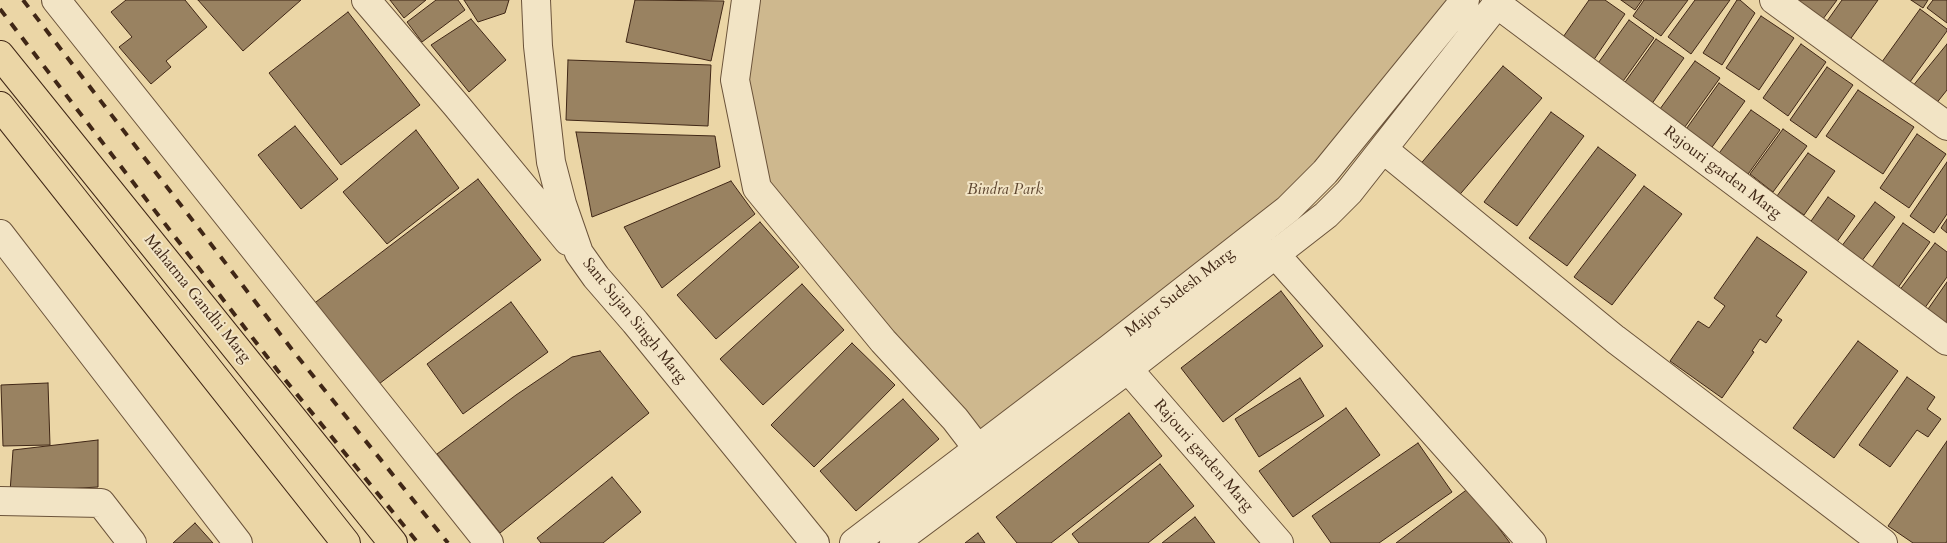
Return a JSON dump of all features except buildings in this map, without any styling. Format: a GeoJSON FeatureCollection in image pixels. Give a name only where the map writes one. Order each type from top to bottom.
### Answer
{"type":"FeatureCollection","features":[{"type":"Feature","properties":{"kind":"main road","name":"Mahatma Gandhi Marg"},"geometry":{"type":"LineString","coordinates":[[0,55],[393,543]]}},
{"type":"Feature","properties":{"kind":"main road","name":"Mahatma Gandhi Marg"},"geometry":{"type":"LineString","coordinates":[[0,106],[346,543]]}},
{"type":"Feature","properties":{"kind":"street"},"geometry":{"type":"LineString","coordinates":[[56,0],[489,543]]}},
{"type":"Feature","properties":{"kind":"street"},"geometry":{"type":"LineString","coordinates":[[366,0],[579,253]]}},
{"type":"Feature","properties":{"kind":"street","name":"Sant Sujan Singh Marg"},"geometry":{"type":"LineString","coordinates":[[536,0],[538,46],[551,162],[562,204],[579,253],[596,277],[635,322],[814,543]]}},
{"type":"Feature","properties":{"kind":"street"},"geometry":{"type":"LineString","coordinates":[[746,0],[735,80],[757,188],[883,341],[954,419],[978,449]]}},
{"type":"Feature","properties":{"kind":"street","name":"Major Sudesh Marg"},"geometry":{"type":"LineString","coordinates":[[854,543],[1125,337],[1288,209],[1331,165],[1465,0]]}},
{"type":"Feature","properties":{"kind":"street"},"geometry":{"type":"LineString","coordinates":[[1774,0],[1947,126]]}},
{"type":"Feature","properties":{"kind":"street","name":"Major Sudesh Marg"},"geometry":{"type":"LineString","coordinates":[[894,543],[1128,369],[1275,254],[1308,231],[1349,192],[1498,2]]}},
{"type":"Feature","properties":{"kind":"street","name":"Rajouri garden Marg"},"geometry":{"type":"LineString","coordinates":[[1498,2],[1947,341]]}},
{"type":"Feature","properties":{"kind":"street"},"geometry":{"type":"LineString","coordinates":[[1383,149],[1615,339],[1883,543]]}},
{"type":"Feature","properties":{"kind":"street"},"geometry":{"type":"LineString","coordinates":[[1306,192],[1329,212]]}},
{"type":"Feature","properties":{"kind":"street"},"geometry":{"type":"LineString","coordinates":[[0,234],[238,543]]}},
{"type":"Feature","properties":{"kind":"street"},"geometry":{"type":"LineString","coordinates":[[1275,254],[1532,543]]}},
{"type":"Feature","properties":{"kind":"street","name":"Rajouri garden Marg"},"geometry":{"type":"LineString","coordinates":[[1128,369],[1279,543]]}},
{"type":"Feature","properties":{"kind":"street"},"geometry":{"type":"LineString","coordinates":[[0,501],[101,502],[132,543]]}},
{"type":"Feature","properties":{"kind":"green space","name":"Bindra Park"},"geometry":{"type":"Polygon","coordinates":[[[746,0],[1465,0],[1306,192],[978,449],[757,188],[735,80],[746,0]]]}},
{"type":"Feature","properties":{"kind":"railway"},"geometry":{"type":"LineString","coordinates":[[23,0],[297,356],[448,543]]}},
{"type":"Feature","properties":{"kind":"railway"},"geometry":{"type":"LineString","coordinates":[[0,9],[278,371],[418,543]]}}]}
